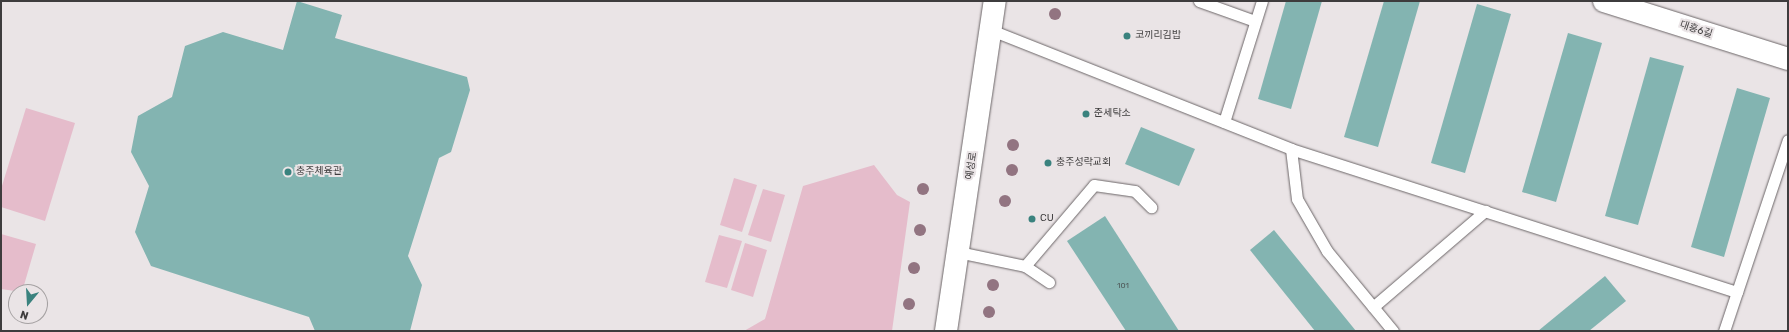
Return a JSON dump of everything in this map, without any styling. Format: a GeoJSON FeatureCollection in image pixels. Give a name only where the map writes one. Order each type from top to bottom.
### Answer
{"type":"FeatureCollection","features":[{"type":"Feature","properties":{"kind":"street","name":"예성로"},"geometry":{"type":"LineString","coordinates":[[946,331],[995,1]]}},
{"type":"Feature","properties":{"kind":"street","name":"대흥6길"},"geometry":{"type":"LineString","coordinates":[[1604,1],[1788,59]]}},
{"type":"Feature","properties":{"kind":"lane"},"geometry":{"type":"LineString","coordinates":[[1199,1],[1255,21]]}},
{"type":"Feature","properties":{"kind":"lane"},"geometry":{"type":"LineString","coordinates":[[1224,122],[1262,1]]}},
{"type":"Feature","properties":{"kind":"lane"},"geometry":{"type":"LineString","coordinates":[[991,30],[1291,149],[1737,292]]}},
{"type":"Feature","properties":{"kind":"lane"},"geometry":{"type":"LineString","coordinates":[[1724,331],[1788,140]]}},
{"type":"Feature","properties":{"kind":"lane"},"geometry":{"type":"LineString","coordinates":[[1291,149],[1298,199],[1327,251],[1392,331]]}},
{"type":"Feature","properties":{"kind":"lane"},"geometry":{"type":"LineString","coordinates":[[1026,266],[1094,185],[1135,191],[1151,207]]}},
{"type":"Feature","properties":{"kind":"lane"},"geometry":{"type":"LineString","coordinates":[[1373,307],[1485,211]]}},
{"type":"Feature","properties":{"kind":"lane"},"geometry":{"type":"LineString","coordinates":[[958,252],[1026,266],[1049,282]]}},
{"type":"Feature","properties":{"kind":"shaded area"},"geometry":{"type":"Polygon","coordinates":[[[26,108],[75,123],[45,221],[1,207],[1,189],[26,108]]]}},
{"type":"Feature","properties":{"kind":"shaded area"},"geometry":{"type":"Polygon","coordinates":[[[874,165],[897,195],[910,202],[892,331],[744,331],[765,319],[803,186],[874,165]]]}},
{"type":"Feature","properties":{"kind":"shaded area"},"geometry":{"type":"Polygon","coordinates":[[[734,178],[757,185],[742,232],[720,225],[734,178]]]}},
{"type":"Feature","properties":{"kind":"shaded area"},"geometry":{"type":"Polygon","coordinates":[[[763,189],[785,195],[771,242],[748,235],[763,189]]]}},
{"type":"Feature","properties":{"kind":"shaded area"},"geometry":{"type":"Polygon","coordinates":[[[1,234],[36,244],[24,284],[8,284],[8,290],[1,289],[1,234]]]}},
{"type":"Feature","properties":{"kind":"shaded area"},"geometry":{"type":"Polygon","coordinates":[[[719,235],[742,241],[727,288],[705,282],[719,235]]]}},
{"type":"Feature","properties":{"kind":"shaded area"},"geometry":{"type":"Polygon","coordinates":[[[745,243],[767,250],[753,297],[731,290],[745,243]]]}},
{"type":"Feature","properties":{"kind":"building","name":"충주체육관"},"geometry":{"type":"Polygon","coordinates":[[[297,1],[342,15],[335,38],[467,77],[470,90],[451,152],[439,158],[408,256],[422,285],[410,331],[315,331],[309,317],[151,266],[135,232],[149,186],[131,152],[138,116],[172,97],[185,46],[223,32],[283,50],[297,1]]]}},
{"type":"Feature","properties":{"kind":"building"},"geometry":{"type":"Polygon","coordinates":[[[1286,1],[1322,1],[1291,109],[1258,99],[1286,1]]]}},
{"type":"Feature","properties":{"kind":"building"},"geometry":{"type":"Polygon","coordinates":[[[1384,1],[1420,1],[1378,147],[1344,137],[1384,1]]]}},
{"type":"Feature","properties":{"kind":"building"},"geometry":{"type":"Polygon","coordinates":[[[1477,4],[1511,14],[1465,173],[1431,163],[1477,4]]]}},
{"type":"Feature","properties":{"kind":"building"},"geometry":{"type":"Polygon","coordinates":[[[1568,33],[1602,43],[1556,202],[1522,192],[1568,33]]]}},
{"type":"Feature","properties":{"kind":"building"},"geometry":{"type":"Polygon","coordinates":[[[1650,57],[1684,66],[1638,225],[1605,216],[1650,57]]]}},
{"type":"Feature","properties":{"kind":"building"},"geometry":{"type":"Polygon","coordinates":[[[1737,88],[1770,98],[1724,257],[1691,247],[1737,88]]]}},
{"type":"Feature","properties":{"kind":"building"},"geometry":{"type":"Polygon","coordinates":[[[1141,127],[1195,149],[1179,186],[1125,164],[1141,127]]]}},
{"type":"Feature","properties":{"kind":"building"},"geometry":{"type":"Polygon","coordinates":[[[1105,216],[1179,331],[1126,331],[1067,241],[1105,216]]]}},
{"type":"Feature","properties":{"kind":"building"},"geometry":{"type":"Polygon","coordinates":[[[1274,230],[1356,331],[1315,331],[1250,250],[1274,230]]]}},
{"type":"Feature","properties":{"kind":"building"},"geometry":{"type":"Polygon","coordinates":[[[1605,276],[1626,301],[1589,331],[1538,331],[1605,276]]]}},
{"type":"Feature","properties":{"kind":"place","name":"코끼리김밥"},"geometry":{"type":"Point","coordinates":[1127,36]}},
{"type":"Feature","properties":{"kind":"place","name":"준세탁소"},"geometry":{"type":"Point","coordinates":[1086,114]}},
{"type":"Feature","properties":{"kind":"place","name":"충주성락교회"},"geometry":{"type":"Point","coordinates":[1048,163]}},
{"type":"Feature","properties":{"kind":"place","name":"충주체육관"},"geometry":{"type":"Point","coordinates":[288,172]}},
{"type":"Feature","properties":{"kind":"place","name":"CU"},"geometry":{"type":"Point","coordinates":[1032,219]}}]}
